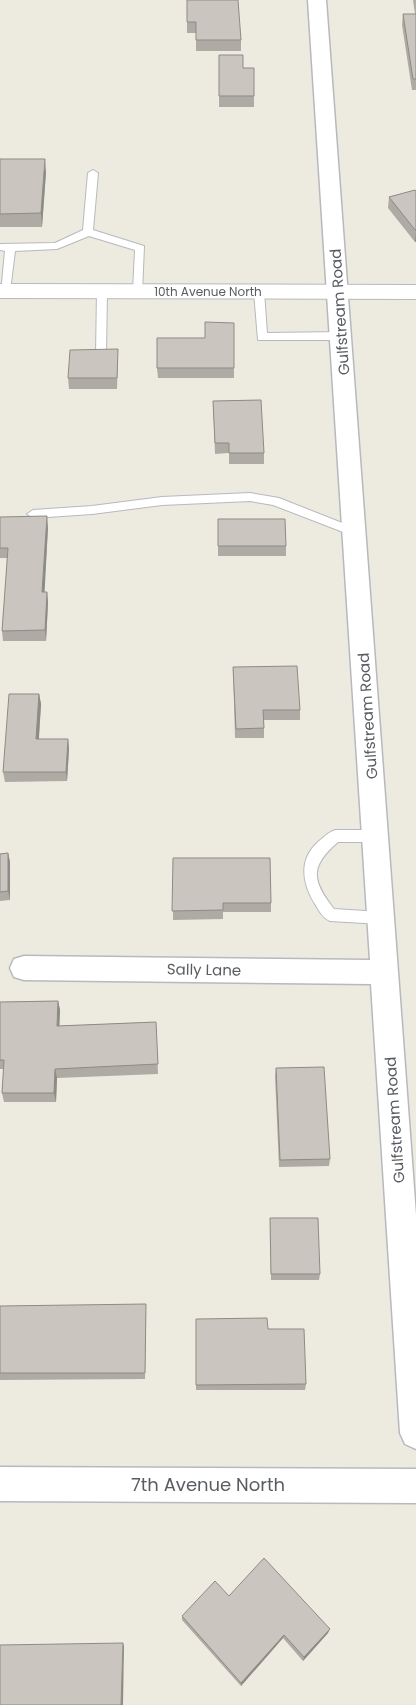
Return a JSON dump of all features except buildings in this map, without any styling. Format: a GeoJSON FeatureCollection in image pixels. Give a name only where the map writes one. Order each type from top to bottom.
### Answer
{"type":"FeatureCollection","features":[{"type":"Feature","properties":{"kind":"street","name":"Gulfstream Road"},"geometry":{"type":"LineString","coordinates":[[317,0],[356,533],[416,1433]]}},
{"type":"Feature","properties":{"kind":"street","name":"10th Avenue North"},"geometry":{"type":"LineString","coordinates":[[3,291],[416,292]]}},
{"type":"Feature","properties":{"kind":"street","name":"Sally Lane"},"geometry":{"type":"LineString","coordinates":[[24,968],[385,972]]}},
{"type":"Feature","properties":{"kind":"street","name":"7th Avenue North"},"geometry":{"type":"LineString","coordinates":[[0,1484],[416,1486]]}},
{"type":"Feature","properties":{"kind":"lane"},"geometry":{"type":"LineString","coordinates":[[88,232],[94,173]]}},
{"type":"Feature","properties":{"kind":"lane"},"geometry":{"type":"LineString","coordinates":[[3,291],[5,247],[58,246],[88,232],[140,248],[138,292]]}},
{"type":"Feature","properties":{"kind":"lane"},"geometry":{"type":"LineString","coordinates":[[100,355],[102,292]]}},
{"type":"Feature","properties":{"kind":"lane"},"geometry":{"type":"LineString","coordinates":[[259,292],[262,337],[342,336]]}},
{"type":"Feature","properties":{"kind":"lane"},"geometry":{"type":"LineString","coordinates":[[33,514],[92,510],[162,501],[250,497],[275,501],[356,533]]}},
{"type":"Feature","properties":{"kind":"lane"},"geometry":{"type":"LineString","coordinates":[[376,836],[335,836],[315,854],[310,870],[318,900],[330,915],[381,918]]}}]}
